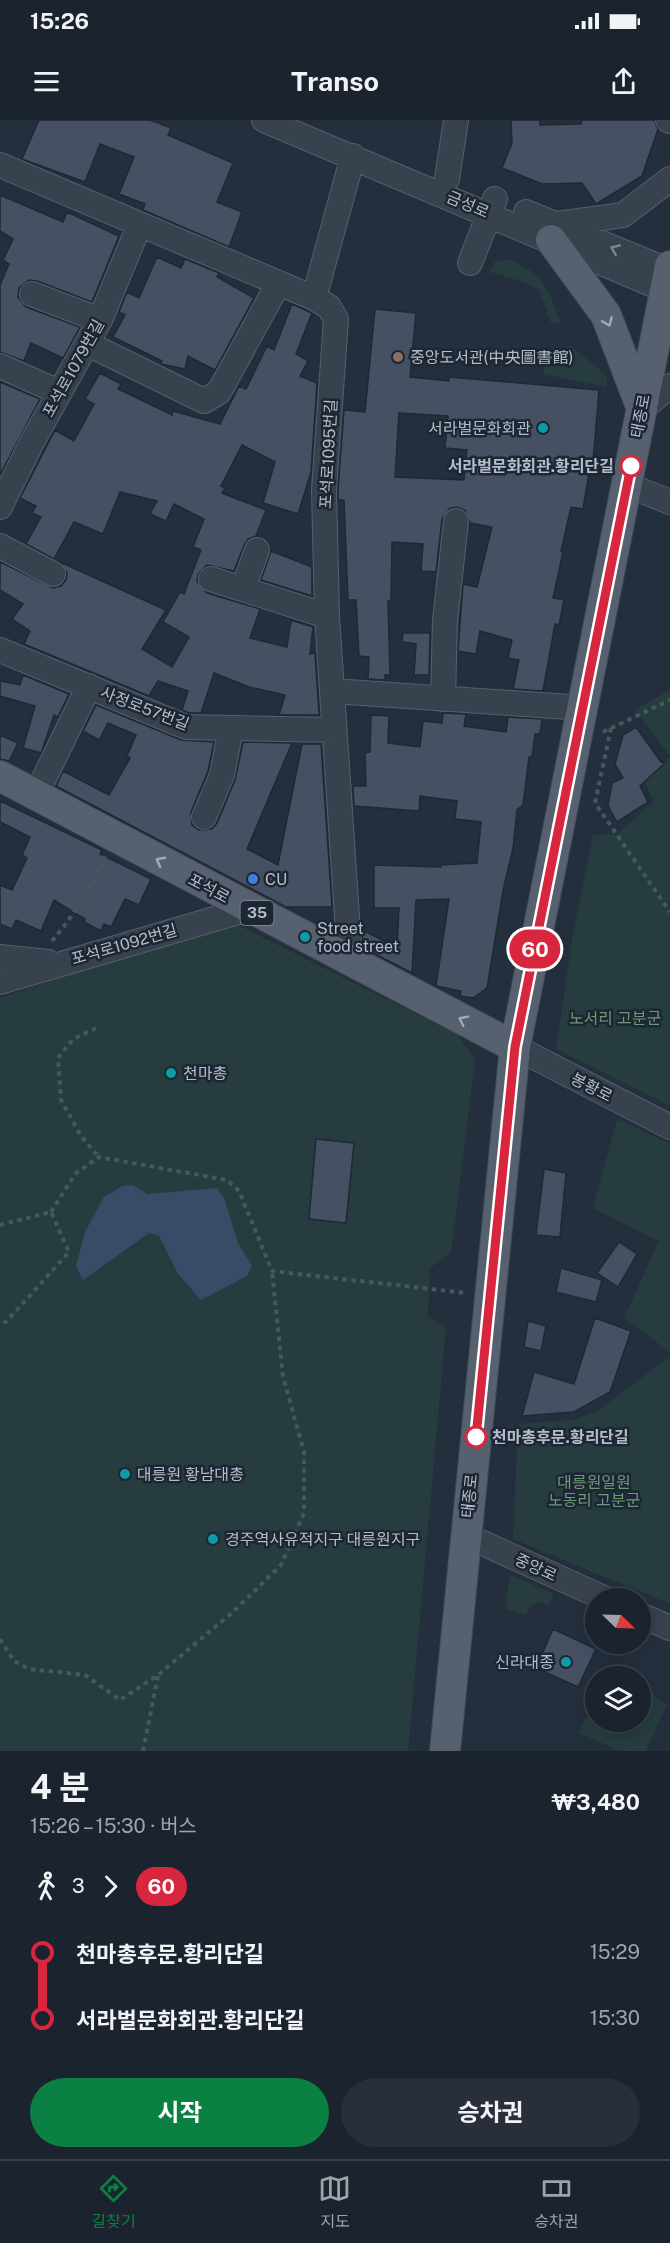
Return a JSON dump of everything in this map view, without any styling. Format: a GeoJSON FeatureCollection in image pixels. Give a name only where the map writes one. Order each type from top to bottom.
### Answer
{"type":"FeatureCollection","features":[{"type":"Feature","properties":{"kind":"main road"},"geometry":{"type":"LineString","coordinates":[[553,232],[606,315],[642,409]]}},
{"type":"Feature","properties":{"kind":"main road","name":"태종로"},"geometry":{"type":"LineString","coordinates":[[445,1751],[515,1047],[669,278]]}},
{"type":"Feature","properties":{"kind":"main road","name":"포석로"},"geometry":{"type":"LineString","coordinates":[[0,776],[248,909],[515,1047]]}},
{"type":"Feature","properties":{"kind":"street","name":"금성로"},"geometry":{"type":"LineString","coordinates":[[264,120],[353,156],[492,206],[669,278]]}},
{"type":"Feature","properties":{"kind":"street","name":"금성로"},"geometry":{"type":"LineString","coordinates":[[305,120],[447,179],[492,206]]}},
{"type":"Feature","properties":{"kind":"street"},"geometry":{"type":"LineString","coordinates":[[447,179],[456,120]]}},
{"type":"Feature","properties":{"kind":"street"},"geometry":{"type":"LineString","coordinates":[[314,298],[353,156]]}},
{"type":"Feature","properties":{"kind":"street","name":"포석로1095번길"},"geometry":{"type":"LineString","coordinates":[[0,165],[139,226],[314,298],[329,307],[336,319],[324,490],[333,730],[350,962]]}},
{"type":"Feature","properties":{"kind":"street"},"geometry":{"type":"LineString","coordinates":[[553,232],[623,215],[670,178]]}},
{"type":"Feature","properties":{"kind":"street"},"geometry":{"type":"LineString","coordinates":[[470,263],[492,206]]}},
{"type":"Feature","properties":{"kind":"street","name":"포석로1079번길"},"geometry":{"type":"LineString","coordinates":[[0,507],[59,392],[100,320],[139,226]]}},
{"type":"Feature","properties":{"kind":"street"},"geometry":{"type":"LineString","coordinates":[[88,344],[204,401],[219,392],[278,284]]}},
{"type":"Feature","properties":{"kind":"street"},"geometry":{"type":"LineString","coordinates":[[32,294],[100,320]]}},
{"type":"Feature","properties":{"kind":"street"},"geometry":{"type":"LineString","coordinates":[[0,366],[59,392]]}},
{"type":"Feature","properties":{"kind":"street"},"geometry":{"type":"LineString","coordinates":[[642,409],[670,386]]}},
{"type":"Feature","properties":{"kind":"street"},"geometry":{"type":"LineString","coordinates":[[627,485],[670,502]]}},
{"type":"Feature","properties":{"kind":"street"},"geometry":{"type":"LineString","coordinates":[[443,699],[445,621],[456,521]]}},
{"type":"Feature","properties":{"kind":"street"},"geometry":{"type":"LineString","coordinates":[[0,546],[53,574]]}},
{"type":"Feature","properties":{"kind":"street"},"geometry":{"type":"LineString","coordinates":[[243,590],[257,550]]}},
{"type":"Feature","properties":{"kind":"street"},"geometry":{"type":"LineString","coordinates":[[211,579],[327,616]]}},
{"type":"Feature","properties":{"kind":"street","name":"사정로57번길"},"geometry":{"type":"LineString","coordinates":[[0,650],[186,727],[333,730]]}},
{"type":"Feature","properties":{"kind":"street"},"geometry":{"type":"LineString","coordinates":[[36,795],[88,686]]}},
{"type":"Feature","properties":{"kind":"street"},"geometry":{"type":"LineString","coordinates":[[332,691],[584,708]]}},
{"type":"Feature","properties":{"kind":"street"},"geometry":{"type":"LineString","coordinates":[[204,817],[222,775],[231,728]]}},
{"type":"Feature","properties":{"kind":"street","name":"포석로1092번길"},"geometry":{"type":"LineString","coordinates":[[0,982],[46,962],[248,909]]}},
{"type":"Feature","properties":{"kind":"street"},"geometry":{"type":"LineString","coordinates":[[0,957],[46,962]]}},
{"type":"Feature","properties":{"kind":"street","name":"봉황로"},"geometry":{"type":"LineString","coordinates":[[515,1047],[670,1127]]}},
{"type":"Feature","properties":{"kind":"street","name":"중앙로"},"geometry":{"type":"LineString","coordinates":[[465,1535],[585,1589]]}},
{"type":"Feature","properties":{"kind":"street"},"geometry":{"type":"LineString","coordinates":[[651,1620],[670,1628]]}},
{"type":"Feature","properties":{"kind":"path"},"geometry":{"type":"LineString","coordinates":[[576,744],[670,700]]}},
{"type":"Feature","properties":{"kind":"path"},"geometry":{"type":"LineString","coordinates":[[611,728],[595,803],[670,912]]}},
{"type":"Feature","properties":{"kind":"path"},"geometry":{"type":"LineString","coordinates":[[46,962],[95,880],[114,837]]}},
{"type":"Feature","properties":{"kind":"path"},"geometry":{"type":"LineString","coordinates":[[0,1639],[14,1661],[29,1669],[85,1675],[120,1700],[158,1675],[233,1612],[281,1565],[304,1513],[304,1452],[283,1377],[272,1271],[239,1191],[227,1180],[99,1157],[81,1136],[61,1100],[58,1058],[73,1040],[96,1028]]}},
{"type":"Feature","properties":{"kind":"path"},"geometry":{"type":"LineString","coordinates":[[0,1225],[51,1212],[75,1174],[99,1157]]}},
{"type":"Feature","properties":{"kind":"path"},"geometry":{"type":"LineString","coordinates":[[0,1320],[6,1322],[69,1252],[51,1212]]}},
{"type":"Feature","properties":{"kind":"path"},"geometry":{"type":"LineString","coordinates":[[272,1271],[490,1296]]}},
{"type":"Feature","properties":{"kind":"path"},"geometry":{"type":"LineString","coordinates":[[143,1751],[158,1675]]}},
{"type":"Feature","properties":{"kind":"green space"},"geometry":{"type":"Polygon","coordinates":[[[508,259],[530,271],[543,283],[561,323],[551,323],[539,290],[518,280],[490,272],[494,262],[508,259]]]}},
{"type":"Feature","properties":{"kind":"green space"},"geometry":{"type":"Polygon","coordinates":[[[571,346],[607,376],[606,387],[543,374],[547,351],[571,346]]]}},
{"type":"Feature","properties":{"kind":"green space"},"geometry":{"type":"Polygon","coordinates":[[[670,690],[670,756],[635,710],[670,690]]]}},
{"type":"Feature","properties":{"kind":"green space","name":"노서리 고분군"},"geometry":{"type":"Polygon","coordinates":[[[670,756],[670,1106],[556,1049],[573,934],[593,835],[616,834],[654,802],[645,783],[670,756]]]}},
{"type":"Feature","properties":{"kind":"green space","name":"경주역사유적지구 대릉원지구"},"geometry":{"type":"Polygon","coordinates":[[[230,921],[458,1035],[475,1060],[451,1253],[430,1268],[428,1317],[446,1328],[408,1751],[0,1751],[0,998],[230,921]]]}},
{"type":"Feature","properties":{"kind":"green space"},"geometry":{"type":"Polygon","coordinates":[[[617,1119],[670,1144],[670,1352],[624,1318],[659,1241],[593,1208],[617,1119]]]}},
{"type":"Feature","properties":{"kind":"green space","name":"대릉원일원 노동리 고분군"},"geometry":{"type":"Polygon","coordinates":[[[670,1357],[670,1604],[651,1596],[651,1588],[631,1588],[513,1539],[518,1424],[572,1420],[594,1413],[670,1357]]]}},
{"type":"Feature","properties":{"kind":"green space"},"geometry":{"type":"Polygon","coordinates":[[[510,1575],[554,1594],[548,1605],[538,1602],[529,1607],[526,1615],[505,1608],[510,1575]]]}},
{"type":"Feature","properties":{"kind":"green space"},"geometry":{"type":"Polygon","coordinates":[[[651,1690],[667,1704],[646,1751],[620,1751],[579,1733],[585,1719],[585,1732],[651,1732],[651,1690]]]}},
{"type":"Feature","properties":{"kind":"water"},"geometry":{"type":"Polygon","coordinates":[[[133,1185],[147,1194],[217,1188],[224,1198],[238,1243],[252,1266],[247,1276],[201,1300],[178,1274],[159,1236],[149,1233],[83,1280],[76,1266],[85,1232],[104,1197],[122,1186],[133,1185]]]}},
{"type":"Feature","properties":{"kind":"building"},"geometry":{"type":"Polygon","coordinates":[[[39,120],[150,120],[171,128],[168,135],[233,163],[217,202],[242,212],[229,247],[143,210],[145,204],[119,194],[134,157],[100,144],[85,182],[22,159],[39,120]]]}},
{"type":"Feature","properties":{"kind":"building"},"geometry":{"type":"Polygon","coordinates":[[[511,120],[540,120],[540,125],[581,124],[582,120],[654,120],[658,129],[642,176],[596,204],[582,183],[542,184],[502,168],[512,143],[511,120]]]}},
{"type":"Feature","properties":{"kind":"building"},"geometry":{"type":"Polygon","coordinates":[[[0,195],[63,222],[67,212],[119,236],[92,302],[37,281],[29,280],[19,288],[18,297],[26,307],[80,327],[63,358],[31,343],[24,361],[0,352],[0,285],[9,264],[3,260],[13,239],[0,231],[0,195]]]}},
{"type":"Feature","properties":{"kind":"building"},"geometry":{"type":"Polygon","coordinates":[[[157,257],[181,268],[185,259],[219,273],[217,277],[254,298],[215,370],[188,356],[185,369],[161,364],[162,361],[113,337],[125,315],[119,312],[127,292],[139,298],[157,257]]]}},
{"type":"Feature","properties":{"kind":"building"},"geometry":{"type":"Polygon","coordinates":[[[292,304],[312,313],[296,354],[308,361],[300,376],[317,383],[311,472],[298,514],[263,503],[275,462],[242,445],[221,486],[225,488],[222,493],[266,510],[256,536],[248,539],[244,545],[234,571],[207,565],[198,574],[197,581],[207,593],[260,609],[250,638],[287,647],[291,620],[313,627],[310,654],[315,653],[319,715],[279,715],[285,695],[249,687],[214,673],[201,713],[189,713],[182,710],[188,691],[158,681],[149,696],[24,644],[30,631],[12,619],[23,604],[0,590],[0,562],[53,588],[61,586],[66,580],[67,573],[60,562],[166,610],[142,649],[172,667],[189,637],[163,622],[180,592],[184,594],[201,550],[193,547],[204,519],[174,504],[166,521],[150,514],[157,501],[120,492],[103,534],[74,522],[54,559],[26,544],[41,517],[32,513],[36,506],[20,498],[55,430],[74,441],[94,404],[85,399],[100,373],[121,384],[118,389],[172,415],[173,411],[220,424],[239,386],[246,389],[267,346],[274,350],[292,304]]]}},
{"type":"Feature","properties":{"kind":"building"},"geometry":{"type":"Polygon","coordinates":[[[375,309],[416,313],[410,377],[449,381],[449,377],[599,390],[593,461],[591,461],[583,509],[571,507],[561,551],[563,552],[553,598],[564,600],[559,625],[555,624],[543,691],[513,689],[519,660],[508,658],[512,640],[480,631],[476,654],[458,651],[463,584],[477,587],[492,527],[470,523],[465,510],[457,507],[450,508],[442,519],[436,572],[421,571],[423,544],[392,542],[391,601],[388,601],[390,675],[385,675],[385,680],[368,679],[369,657],[359,656],[356,600],[348,600],[344,500],[338,500],[344,410],[365,412],[375,309]],[[399,413],[395,477],[464,480],[467,450],[445,448],[448,416],[399,413]]]}},
{"type":"Feature","properties":{"kind":"building"},"geometry":{"type":"Polygon","coordinates":[[[0,382],[40,399],[0,475],[0,382]]]}},
{"type":"Feature","properties":{"kind":"building"},"geometry":{"type":"Polygon","coordinates":[[[271,551],[312,567],[312,596],[261,580],[271,551]]]}},
{"type":"Feature","properties":{"kind":"building"},"geometry":{"type":"Polygon","coordinates":[[[403,633],[430,633],[429,675],[414,675],[416,644],[402,642],[403,633]]]}},
{"type":"Feature","properties":{"kind":"building"},"geometry":{"type":"Polygon","coordinates":[[[23,675],[69,694],[58,717],[54,715],[41,753],[23,748],[35,706],[0,696],[0,681],[20,685],[23,675]]]}},
{"type":"Feature","properties":{"kind":"building"},"geometry":{"type":"Polygon","coordinates":[[[96,705],[181,740],[214,742],[208,771],[191,812],[192,825],[199,830],[212,829],[217,823],[235,780],[243,742],[292,743],[247,849],[278,865],[302,744],[321,744],[332,907],[286,907],[56,786],[63,771],[109,795],[130,758],[127,756],[136,735],[108,723],[99,740],[83,731],[96,705]]]}},
{"type":"Feature","properties":{"kind":"building"},"geometry":{"type":"Polygon","coordinates":[[[443,713],[466,714],[464,726],[506,732],[508,717],[542,719],[540,734],[535,734],[532,757],[529,757],[523,805],[517,810],[513,848],[503,891],[487,988],[473,998],[460,996],[461,991],[436,986],[449,899],[416,900],[412,973],[363,948],[362,930],[397,947],[399,908],[374,908],[374,865],[441,867],[441,865],[477,863],[481,822],[455,819],[457,801],[420,796],[419,811],[354,806],[353,786],[366,786],[365,753],[370,752],[371,715],[389,716],[388,743],[420,747],[423,721],[442,723],[443,713]]]}},
{"type":"Feature","properties":{"kind":"building"},"geometry":{"type":"Polygon","coordinates":[[[636,727],[661,762],[665,763],[640,786],[648,802],[617,822],[608,806],[612,783],[623,778],[615,764],[623,735],[636,727]]]}},
{"type":"Feature","properties":{"kind":"building"},"geometry":{"type":"Polygon","coordinates":[[[0,735],[18,743],[9,761],[0,759],[0,735]]]}},
{"type":"Feature","properties":{"kind":"building"},"geometry":{"type":"Polygon","coordinates":[[[0,801],[102,850],[100,854],[151,879],[139,905],[125,899],[111,927],[104,924],[101,931],[84,922],[85,919],[54,900],[41,931],[16,920],[12,929],[0,924],[0,885],[12,890],[27,858],[22,855],[30,837],[0,822],[0,801]]]}},
{"type":"Feature","properties":{"kind":"building"},"geometry":{"type":"Polygon","coordinates":[[[316,1139],[354,1143],[346,1223],[309,1219],[316,1139]]]}},
{"type":"Feature","properties":{"kind":"building"},"geometry":{"type":"Polygon","coordinates":[[[544,1169],[566,1173],[560,1237],[536,1235],[544,1169]]]}},
{"type":"Feature","properties":{"kind":"building"},"geometry":{"type":"Polygon","coordinates":[[[619,1242],[637,1254],[618,1287],[597,1273],[619,1242]]]}},
{"type":"Feature","properties":{"kind":"building"},"geometry":{"type":"Polygon","coordinates":[[[561,1268],[602,1280],[596,1302],[556,1292],[561,1268]]]}},
{"type":"Feature","properties":{"kind":"building"},"geometry":{"type":"Polygon","coordinates":[[[595,1318],[631,1331],[610,1392],[574,1412],[522,1416],[534,1372],[574,1384],[595,1318]]]}},
{"type":"Feature","properties":{"kind":"building"},"geometry":{"type":"Polygon","coordinates":[[[528,1321],[546,1326],[541,1351],[524,1347],[528,1321]]]}},
{"type":"Feature","properties":{"kind":"building"},"geometry":{"type":"Polygon","coordinates":[[[553,1629],[585,1644],[585,1654],[594,1654],[588,1666],[585,1666],[585,1672],[578,1687],[536,1668],[553,1629]]]}},
{"type":"Feature","properties":{"kind":"bus line","name":"60"},"geometry":{"type":"LineString","coordinates":[[476,1437],[515,1047],[594,661],[631,466]]}},
{"type":"Feature","properties":{"kind":"place","name":"중앙도서관(中央圖書館)"},"geometry":{"type":"Point","coordinates":[398,357]}},
{"type":"Feature","properties":{"kind":"place","name":"서라벌문화회관"},"geometry":{"type":"Point","coordinates":[543,428]}},
{"type":"Feature","properties":{"kind":"place","name":"서라벌문화회관.황리단길"},"geometry":{"type":"Point","coordinates":[631,466]}},
{"type":"Feature","properties":{"kind":"place","name":"CU"},"geometry":{"type":"Point","coordinates":[253,879]}},
{"type":"Feature","properties":{"kind":"place","name":"Street food street"},"geometry":{"type":"Point","coordinates":[305,937]}},
{"type":"Feature","properties":{"kind":"place","name":"천마총"},"geometry":{"type":"Point","coordinates":[171,1073]}},
{"type":"Feature","properties":{"kind":"place","name":"천마총후문.황리단길"},"geometry":{"type":"Point","coordinates":[476,1437]}},
{"type":"Feature","properties":{"kind":"place","name":"대릉원 황남대총"},"geometry":{"type":"Point","coordinates":[125,1474]}},
{"type":"Feature","properties":{"kind":"place","name":"경주역사유적지구 대릉원지구"},"geometry":{"type":"Point","coordinates":[213,1539]}},
{"type":"Feature","properties":{"kind":"place","name":"신라대종"},"geometry":{"type":"Point","coordinates":[566,1662]}}]}
